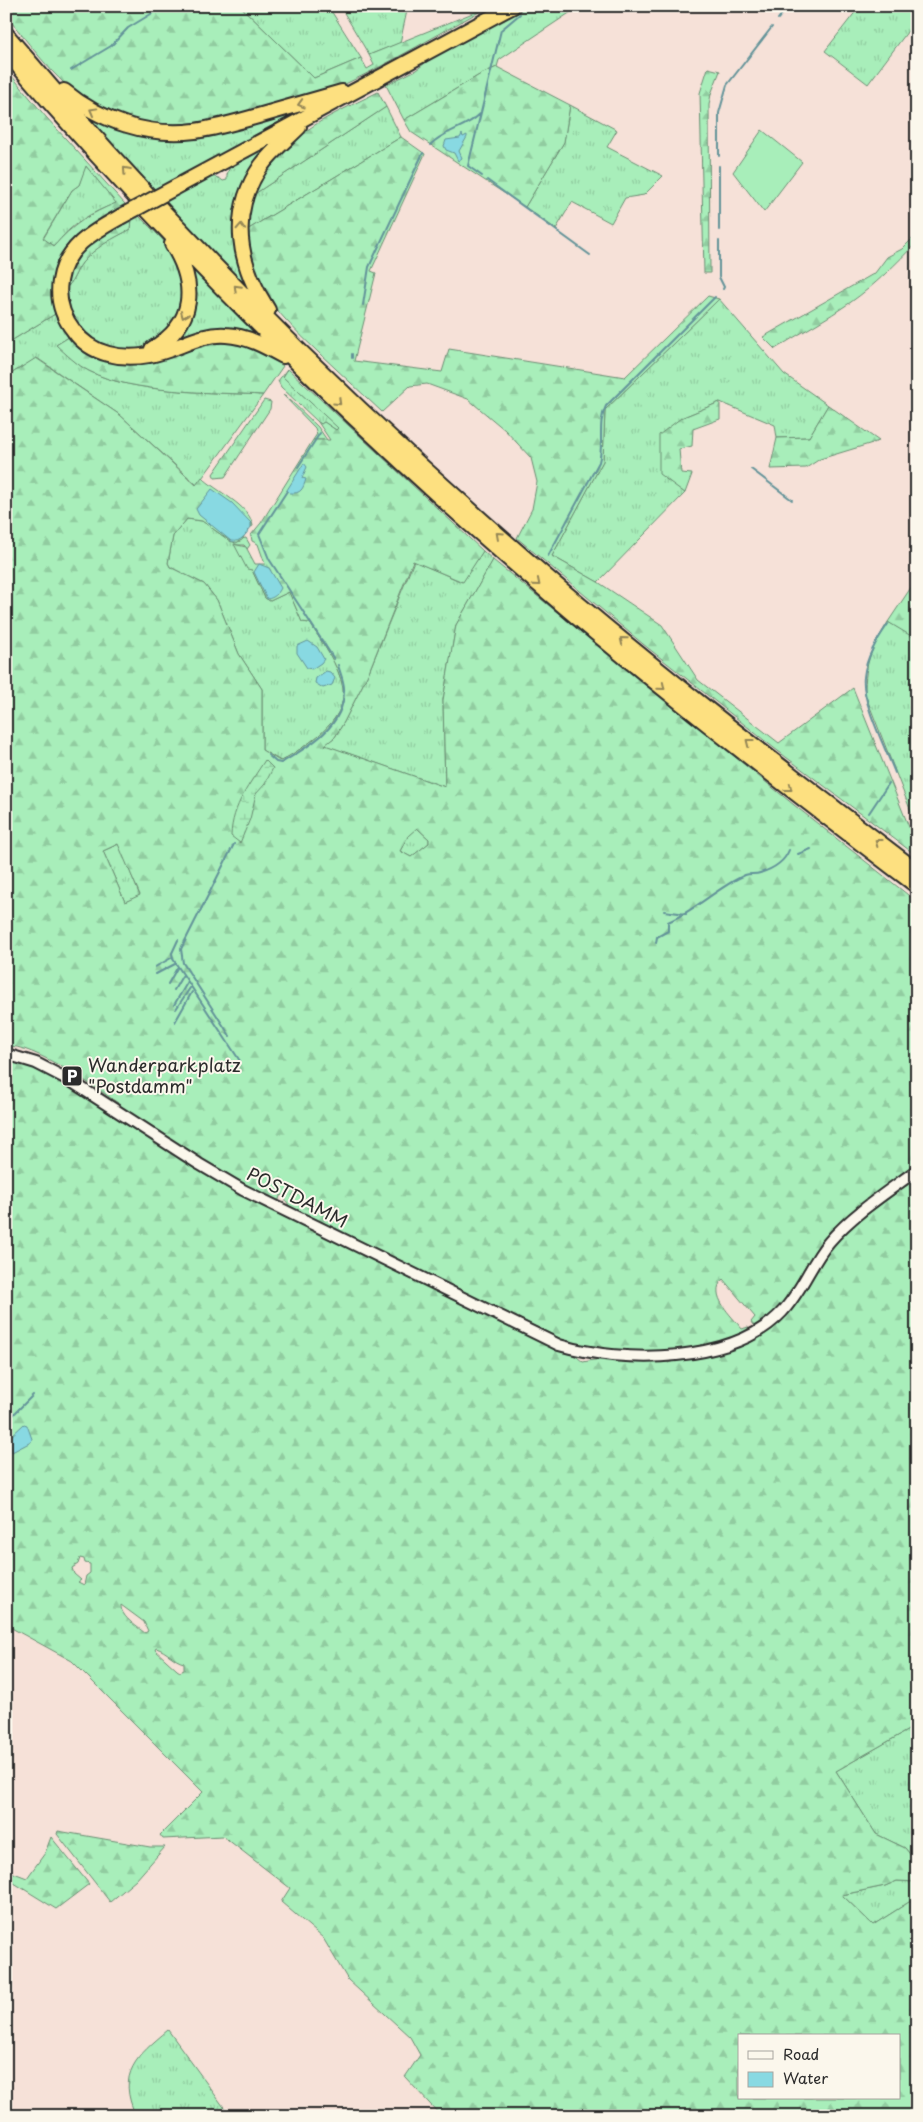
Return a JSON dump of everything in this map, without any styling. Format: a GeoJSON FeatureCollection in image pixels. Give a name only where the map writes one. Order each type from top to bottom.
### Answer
{"type":"FeatureCollection","features":[{"type":"Feature","properties":{"kind":"highway"},"geometry":{"type":"LineString","coordinates":[[286,346],[225,335],[198,338],[149,355],[112,355],[92,348],[83,342],[64,316],[59,295],[63,268],[73,251],[86,237],[513,6]]}},
{"type":"Feature","properties":{"kind":"highway"},"geometry":{"type":"LineString","coordinates":[[8,43],[159,222],[286,346],[564,591],[729,726],[917,871]]}},
{"type":"Feature","properties":{"kind":"highway"},"geometry":{"type":"LineString","coordinates":[[25,65],[98,114],[115,121],[156,131],[195,131],[221,126],[364,85]]}},
{"type":"Feature","properties":{"kind":"highway"},"geometry":{"type":"LineString","coordinates":[[25,65],[133,178],[286,346]]}},
{"type":"Feature","properties":{"kind":"highway"},"geometry":{"type":"LineString","coordinates":[[286,346],[248,274],[241,239],[242,219],[253,181],[261,166],[312,115]]}},
{"type":"Feature","properties":{"kind":"highway"},"geometry":{"type":"LineString","coordinates":[[136,355],[159,345],[177,328],[183,318],[190,293],[182,262],[159,222]]}},
{"type":"Feature","properties":{"kind":"highway"},"geometry":{"type":"LineString","coordinates":[[307,364],[401,462],[564,606],[691,710],[917,886]]}},
{"type":"Feature","properties":{"kind":"street","name":"POSTDAMM"},"geometry":{"type":"LineString","coordinates":[[6,1054],[36,1064],[69,1080],[199,1164],[243,1190],[559,1345],[583,1352],[606,1355],[698,1353],[738,1342],[759,1332],[784,1310],[827,1244],[840,1229],[917,1170]]}},
{"type":"Feature","properties":{"kind":"green space"},"geometry":{"type":"Polygon","coordinates":[[[6,6],[240,6],[314,78],[361,58],[367,69],[374,65],[369,55],[490,6],[380,67],[336,88],[232,116],[183,124],[159,124],[111,113],[75,93],[44,62],[6,16],[6,6]]]}},
{"type":"Feature","properties":{"kind":"green space"},"geometry":{"type":"Polygon","coordinates":[[[240,6],[328,6],[361,58],[314,78],[240,6]]]}},
{"type":"Feature","properties":{"kind":"green space"},"geometry":{"type":"Polygon","coordinates":[[[340,6],[408,6],[400,43],[369,55],[340,6]]]}},
{"type":"Feature","properties":{"kind":"green space"},"geometry":{"type":"Polygon","coordinates":[[[525,6],[580,6],[499,60],[497,67],[481,74],[404,120],[386,85],[416,70],[433,57],[525,6]]]}},
{"type":"Feature","properties":{"kind":"green space"},"geometry":{"type":"Polygon","coordinates":[[[860,6],[917,6],[917,19],[868,84],[825,51],[860,6]]]}},
{"type":"Feature","properties":{"kind":"green space"},"geometry":{"type":"Polygon","coordinates":[[[497,67],[570,105],[564,142],[525,207],[411,132],[404,120],[481,74],[497,67]]]}},
{"type":"Feature","properties":{"kind":"green space"},"geometry":{"type":"Polygon","coordinates":[[[708,68],[720,71],[709,105],[710,273],[704,273],[700,93],[708,68]]]}},
{"type":"Feature","properties":{"kind":"green space"},"geometry":{"type":"Polygon","coordinates":[[[6,69],[46,117],[125,204],[78,234],[58,259],[53,274],[52,292],[55,314],[6,344],[6,69]],[[86,166],[79,185],[72,190],[43,238],[54,246],[82,220],[116,203],[86,166]]]}},
{"type":"Feature","properties":{"kind":"green space"},"geometry":{"type":"Polygon","coordinates":[[[378,92],[386,107],[253,195],[264,174],[290,143],[321,121],[378,92]]]}},
{"type":"Feature","properties":{"kind":"green space"},"geometry":{"type":"Polygon","coordinates":[[[332,97],[154,191],[76,105],[162,134],[332,97]]]}},
{"type":"Feature","properties":{"kind":"green space"},"geometry":{"type":"Polygon","coordinates":[[[570,105],[617,130],[607,147],[663,176],[644,195],[625,198],[611,223],[572,202],[556,229],[525,207],[564,142],[570,105]]]}},
{"type":"Feature","properties":{"kind":"green space"},"geometry":{"type":"Polygon","coordinates":[[[386,107],[401,137],[247,230],[247,219],[253,195],[386,107]]]}},
{"type":"Feature","properties":{"kind":"green space"},"geometry":{"type":"Polygon","coordinates":[[[293,128],[243,197],[249,290],[165,202],[193,182],[210,177],[217,177],[223,181],[227,180],[230,166],[293,128]]]}},
{"type":"Feature","properties":{"kind":"green space"},"geometry":{"type":"Polygon","coordinates":[[[762,130],[802,162],[764,212],[733,172],[762,130]]]}},
{"type":"Feature","properties":{"kind":"green space"},"geometry":{"type":"Polygon","coordinates":[[[401,137],[425,154],[371,271],[376,273],[354,361],[442,372],[449,349],[625,377],[708,296],[719,299],[605,410],[603,461],[552,556],[598,582],[662,625],[698,680],[779,743],[853,688],[917,847],[917,856],[774,748],[643,644],[517,538],[532,509],[537,482],[531,458],[505,430],[468,399],[427,384],[410,386],[382,412],[320,354],[280,314],[269,300],[253,268],[248,250],[247,230],[401,137]]]}},
{"type":"Feature","properties":{"kind":"green space"},"geometry":{"type":"Polygon","coordinates":[[[85,165],[117,203],[99,210],[82,220],[68,231],[55,246],[43,239],[72,190],[79,185],[85,165]]]}},
{"type":"Feature","properties":{"kind":"green space"},"geometry":{"type":"Polygon","coordinates":[[[138,215],[172,251],[183,274],[186,293],[172,326],[157,340],[141,348],[123,349],[107,346],[92,337],[79,325],[70,309],[65,289],[87,257],[105,243],[131,229],[132,218],[138,215]]]}},
{"type":"Feature","properties":{"kind":"green space"},"geometry":{"type":"Polygon","coordinates":[[[132,218],[131,229],[93,252],[82,263],[65,289],[72,263],[87,244],[108,230],[132,218]]]}},
{"type":"Feature","properties":{"kind":"green space"},"geometry":{"type":"Polygon","coordinates":[[[917,234],[917,242],[893,266],[868,289],[842,308],[775,349],[763,337],[875,273],[887,257],[902,249],[917,234]]]}},
{"type":"Feature","properties":{"kind":"green space"},"geometry":{"type":"Polygon","coordinates":[[[188,264],[259,336],[256,339],[175,343],[172,339],[180,331],[188,264]]]}},
{"type":"Feature","properties":{"kind":"green space"},"geometry":{"type":"Polygon","coordinates":[[[719,299],[784,374],[828,405],[809,437],[777,438],[775,425],[720,402],[681,418],[659,473],[685,493],[598,582],[552,556],[603,461],[605,410],[719,299]]]}},
{"type":"Feature","properties":{"kind":"green space"},"geometry":{"type":"Polygon","coordinates":[[[55,314],[69,337],[56,345],[85,369],[107,379],[150,388],[263,395],[197,485],[120,415],[37,358],[6,377],[6,344],[55,314]]]}},
{"type":"Feature","properties":{"kind":"green space"},"geometry":{"type":"Polygon","coordinates":[[[69,337],[79,346],[101,359],[125,364],[150,362],[200,347],[231,343],[255,349],[270,356],[283,366],[263,395],[174,391],[150,388],[107,379],[85,369],[56,345],[69,337]]]}},
{"type":"Feature","properties":{"kind":"green space"},"geometry":{"type":"Polygon","coordinates":[[[36,358],[120,415],[196,485],[202,477],[246,511],[253,526],[251,527],[251,523],[242,540],[236,543],[230,541],[202,521],[187,519],[173,536],[168,563],[170,567],[204,584],[217,600],[239,654],[262,689],[262,750],[278,760],[281,761],[312,741],[322,732],[339,712],[343,700],[341,679],[334,663],[310,623],[302,622],[289,592],[270,601],[265,598],[252,570],[247,569],[234,544],[246,547],[255,564],[265,564],[258,544],[252,541],[251,535],[261,523],[313,440],[330,440],[318,422],[321,424],[324,422],[336,430],[338,428],[283,377],[288,369],[483,551],[463,582],[413,561],[368,674],[335,737],[325,745],[445,787],[443,700],[456,625],[493,560],[794,805],[917,902],[917,1164],[830,1231],[818,1245],[787,1299],[758,1327],[751,1322],[755,1317],[723,1279],[719,1285],[719,1298],[727,1312],[742,1329],[748,1327],[748,1332],[723,1342],[684,1350],[647,1352],[610,1350],[574,1345],[291,1209],[283,1195],[280,1196],[278,1203],[200,1160],[173,1140],[115,1105],[118,1103],[64,1068],[32,1052],[18,1047],[6,1046],[6,377],[36,358]],[[417,828],[408,836],[400,851],[411,857],[429,843],[429,839],[417,828]],[[118,844],[103,851],[125,902],[140,895],[118,844]]]}},
{"type":"Feature","properties":{"kind":"green space"},"geometry":{"type":"Polygon","coordinates":[[[287,369],[283,377],[339,428],[336,430],[324,422],[321,424],[318,422],[281,387],[278,381],[287,369]]]}},
{"type":"Feature","properties":{"kind":"green space"},"geometry":{"type":"Polygon","coordinates":[[[283,395],[318,427],[327,440],[313,440],[317,434],[315,428],[283,395]]]}},
{"type":"Feature","properties":{"kind":"green space"},"geometry":{"type":"Polygon","coordinates":[[[264,400],[271,402],[270,409],[225,477],[215,478],[213,474],[264,400]]]}},
{"type":"Feature","properties":{"kind":"green space"},"geometry":{"type":"Polygon","coordinates":[[[720,402],[720,419],[693,429],[692,446],[679,449],[681,473],[692,474],[685,493],[659,474],[659,435],[681,418],[720,402]]]}},
{"type":"Feature","properties":{"kind":"green space"},"geometry":{"type":"Polygon","coordinates":[[[828,405],[879,441],[820,459],[806,468],[770,469],[777,438],[809,437],[828,405]]]}},
{"type":"Feature","properties":{"kind":"green space"},"geometry":{"type":"Polygon","coordinates":[[[187,519],[202,521],[230,541],[246,538],[250,545],[247,549],[244,545],[235,545],[252,570],[265,598],[270,601],[289,592],[302,622],[310,623],[330,654],[338,671],[343,688],[343,700],[339,712],[332,722],[312,741],[281,761],[262,750],[262,689],[239,654],[217,600],[204,584],[170,567],[168,563],[173,536],[187,519]]]}},
{"type":"Feature","properties":{"kind":"green space"},"geometry":{"type":"Polygon","coordinates":[[[483,551],[493,560],[456,625],[443,700],[445,787],[324,745],[335,737],[368,674],[414,561],[462,582],[483,551]]]}},
{"type":"Feature","properties":{"kind":"green space"},"geometry":{"type":"Polygon","coordinates":[[[917,583],[915,600],[910,611],[917,618],[916,639],[888,622],[912,586],[917,583]]]}},
{"type":"Feature","properties":{"kind":"green space"},"geometry":{"type":"Polygon","coordinates":[[[888,622],[917,638],[917,827],[865,694],[866,673],[870,656],[888,622]]]}},
{"type":"Feature","properties":{"kind":"green space"},"geometry":{"type":"Polygon","coordinates":[[[265,760],[273,768],[265,784],[256,794],[250,819],[240,843],[231,836],[235,814],[248,786],[265,760]]]}},
{"type":"Feature","properties":{"kind":"green space"},"geometry":{"type":"Polygon","coordinates":[[[416,827],[429,839],[429,843],[411,857],[400,851],[408,836],[416,827]]]}},
{"type":"Feature","properties":{"kind":"green space"},"geometry":{"type":"Polygon","coordinates":[[[119,844],[140,896],[125,902],[103,851],[119,844]]]}},
{"type":"Feature","properties":{"kind":"green space"},"geometry":{"type":"Polygon","coordinates":[[[6,1058],[48,1075],[143,1131],[317,1225],[420,1280],[577,1357],[583,1362],[603,1359],[624,1359],[666,1361],[669,1363],[678,1360],[694,1359],[742,1346],[765,1333],[790,1309],[806,1290],[821,1261],[845,1231],[917,1178],[917,1725],[836,1771],[876,1834],[905,1848],[917,1863],[917,1882],[897,1881],[885,1886],[842,1895],[873,1925],[917,1897],[917,2116],[441,2116],[405,2077],[420,2055],[410,2037],[348,1980],[323,1938],[281,1902],[290,1888],[223,1836],[163,1839],[160,1835],[203,1792],[72,1661],[6,1625],[6,1058]],[[80,1558],[78,1564],[72,1568],[74,1574],[81,1580],[78,1582],[84,1585],[86,1576],[90,1573],[90,1564],[85,1563],[84,1559],[80,1558]],[[121,1605],[123,1613],[133,1624],[145,1633],[148,1631],[144,1622],[121,1605]],[[156,1648],[155,1650],[177,1670],[180,1672],[184,1670],[184,1663],[156,1648]]]}},
{"type":"Feature","properties":{"kind":"green space"},"geometry":{"type":"Polygon","coordinates":[[[917,1725],[917,1863],[905,1848],[876,1834],[836,1771],[917,1725]]]}},
{"type":"Feature","properties":{"kind":"green space"},"geometry":{"type":"Polygon","coordinates":[[[58,1831],[150,1847],[165,1847],[136,1880],[110,1902],[57,1834],[58,1831]]]}},
{"type":"Feature","properties":{"kind":"green space"},"geometry":{"type":"Polygon","coordinates":[[[51,1837],[89,1884],[56,1909],[6,1878],[6,1870],[27,1878],[45,1853],[51,1837]]]}},
{"type":"Feature","properties":{"kind":"green space"},"geometry":{"type":"Polygon","coordinates":[[[897,1881],[917,1882],[917,1897],[873,1925],[842,1895],[885,1886],[897,1881]]]}},
{"type":"Feature","properties":{"kind":"green space"},"geometry":{"type":"Polygon","coordinates":[[[168,2030],[226,2110],[215,2116],[136,2116],[130,2101],[129,2077],[139,2057],[168,2030]]]}},
{"type":"Feature","properties":{"kind":"water"},"geometry":{"type":"Polygon","coordinates":[[[462,134],[463,137],[467,135],[467,137],[459,151],[462,158],[458,161],[454,153],[446,150],[444,146],[446,140],[460,138],[462,134]]]}},
{"type":"Feature","properties":{"kind":"water"},"geometry":{"type":"Polygon","coordinates":[[[304,463],[307,467],[302,478],[306,479],[304,486],[299,492],[290,493],[287,490],[304,463]]]}},
{"type":"Feature","properties":{"kind":"water"},"geometry":{"type":"Polygon","coordinates":[[[212,489],[232,503],[251,523],[251,527],[238,541],[231,541],[199,515],[196,509],[212,489]]]}},
{"type":"Feature","properties":{"kind":"water"},"geometry":{"type":"Polygon","coordinates":[[[259,564],[269,568],[281,588],[276,595],[267,599],[254,572],[259,564]]]}},
{"type":"Feature","properties":{"kind":"water"},"geometry":{"type":"Polygon","coordinates":[[[308,641],[317,647],[324,659],[312,669],[307,668],[297,653],[297,646],[308,641]]]}},
{"type":"Feature","properties":{"kind":"water"},"geometry":{"type":"Polygon","coordinates":[[[326,671],[330,672],[335,678],[332,685],[323,688],[315,683],[316,678],[326,671]]]}},
{"type":"Feature","properties":{"kind":"water"},"geometry":{"type":"Polygon","coordinates":[[[24,1424],[27,1425],[32,1439],[31,1442],[12,1452],[10,1437],[24,1424]]]}},
{"type":"Feature","properties":{"kind":"waterway"},"geometry":{"type":"LineString","coordinates":[[71,70],[111,46],[128,28],[151,14],[158,6]]}},
{"type":"Feature","properties":{"kind":"waterway"},"geometry":{"type":"LineString","coordinates":[[778,19],[788,6]]}},
{"type":"Feature","properties":{"kind":"waterway"},"geometry":{"type":"LineString","coordinates":[[482,176],[468,166],[501,30],[520,14]]}},
{"type":"Feature","properties":{"kind":"waterway"},"geometry":{"type":"LineString","coordinates":[[719,156],[719,113],[727,85],[772,27]]}},
{"type":"Feature","properties":{"kind":"waterway"},"geometry":{"type":"LineString","coordinates":[[6,97],[13,95]]}},
{"type":"Feature","properties":{"kind":"waterway"},"geometry":{"type":"LineString","coordinates":[[430,145],[480,114]]}},
{"type":"Feature","properties":{"kind":"waterway"},"geometry":{"type":"LineString","coordinates":[[363,305],[369,267],[423,153]]}},
{"type":"Feature","properties":{"kind":"waterway"},"geometry":{"type":"LineString","coordinates":[[719,166],[719,230]]}},
{"type":"Feature","properties":{"kind":"waterway"},"geometry":{"type":"LineString","coordinates":[[487,180],[590,255]]}},
{"type":"Feature","properties":{"kind":"waterway"},"geometry":{"type":"LineString","coordinates":[[719,241],[719,277],[724,287],[723,289]]}},
{"type":"Feature","properties":{"kind":"waterway"},"geometry":{"type":"LineString","coordinates":[[548,556],[599,462],[601,426],[606,406],[715,297]]}},
{"type":"Feature","properties":{"kind":"waterway"},"geometry":{"type":"LineString","coordinates":[[298,467],[320,433]]}},
{"type":"Feature","properties":{"kind":"waterway"},"geometry":{"type":"LineString","coordinates":[[751,469],[792,500]]}},
{"type":"Feature","properties":{"kind":"waterway"},"geometry":{"type":"LineString","coordinates":[[287,491],[259,534],[269,559],[334,659]]}},
{"type":"Feature","properties":{"kind":"waterway"},"geometry":{"type":"LineString","coordinates":[[888,624],[870,656],[865,670],[864,687],[870,712],[895,773]]}},
{"type":"Feature","properties":{"kind":"waterway"},"geometry":{"type":"LineString","coordinates":[[268,755],[276,762],[281,763],[313,743],[331,725],[338,715],[344,691],[338,665]]}},
{"type":"Feature","properties":{"kind":"waterway"},"geometry":{"type":"LineString","coordinates":[[869,813],[889,783]]}},
{"type":"Feature","properties":{"kind":"waterway"},"geometry":{"type":"LineString","coordinates":[[230,1036],[183,963],[181,949],[234,844]]}},
{"type":"Feature","properties":{"kind":"waterway"},"geometry":{"type":"LineString","coordinates":[[798,854],[811,849]]}},
{"type":"Feature","properties":{"kind":"waterway"},"geometry":{"type":"LineString","coordinates":[[656,943],[657,937],[668,931],[668,922],[735,880],[745,875],[758,874],[774,867],[784,859],[789,850]]}},
{"type":"Feature","properties":{"kind":"waterway"},"geometry":{"type":"LineString","coordinates":[[664,911],[686,914]]}},
{"type":"Feature","properties":{"kind":"waterway"},"geometry":{"type":"LineString","coordinates":[[178,940],[172,953],[173,959],[240,1061]]}},
{"type":"Feature","properties":{"kind":"waterway"},"geometry":{"type":"LineString","coordinates":[[155,967],[173,957]]}},
{"type":"Feature","properties":{"kind":"waterway"},"geometry":{"type":"LineString","coordinates":[[156,974],[175,964]]}},
{"type":"Feature","properties":{"kind":"waterway"},"geometry":{"type":"LineString","coordinates":[[168,984],[177,968]]}},
{"type":"Feature","properties":{"kind":"waterway"},"geometry":{"type":"LineString","coordinates":[[174,990],[182,976]]}},
{"type":"Feature","properties":{"kind":"waterway"},"geometry":{"type":"LineString","coordinates":[[174,1005],[187,983]]}},
{"type":"Feature","properties":{"kind":"waterway"},"geometry":{"type":"LineString","coordinates":[[176,1009],[190,988]]}},
{"type":"Feature","properties":{"kind":"waterway"},"geometry":{"type":"LineString","coordinates":[[175,1022],[192,992]]}},
{"type":"Feature","properties":{"kind":"waterway"},"geometry":{"type":"LineString","coordinates":[[6,1422],[33,1395]]}},
{"type":"Feature","properties":{"kind":"place","name":"Wanderparkplatz \"Postdamm\""},"geometry":{"type":"Point","coordinates":[72,1076]}}]}
